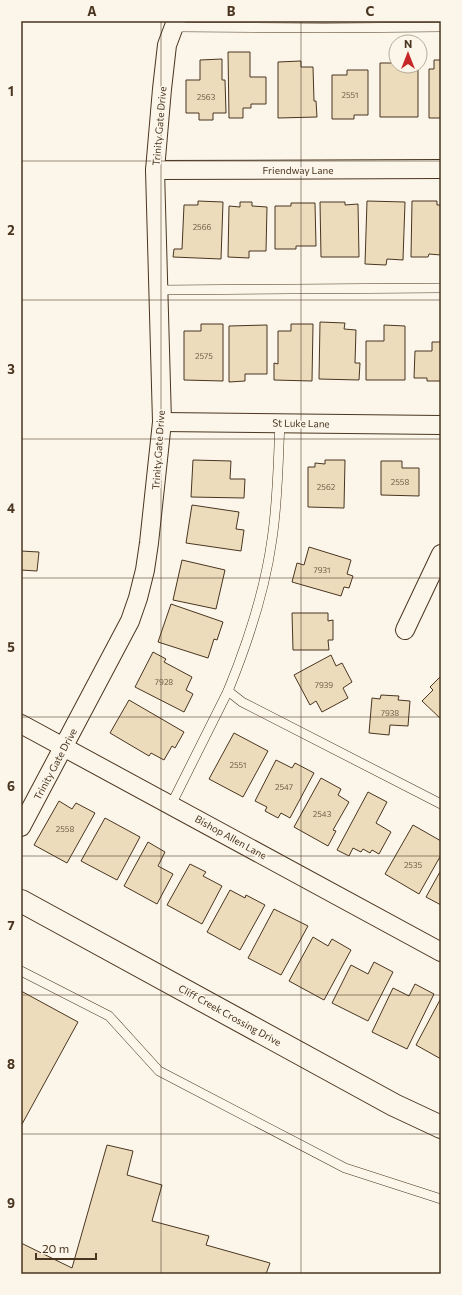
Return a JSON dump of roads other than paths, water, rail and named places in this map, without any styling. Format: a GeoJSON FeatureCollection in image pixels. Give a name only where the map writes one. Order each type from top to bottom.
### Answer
{"type":"FeatureCollection","features":[{"type":"Feature","properties":{"kind":"street","name":"Trinity Gate Drive"},"geometry":{"type":"LineString","coordinates":[[21,827],[130,621],[145,570],[150,543],[162,422],[155,170],[167,45],[175,24]]}},
{"type":"Feature","properties":{"kind":"street","name":"Friendway Lane"},"geometry":{"type":"LineString","coordinates":[[155,170],[441,169]]}},
{"type":"Feature","properties":{"kind":"street","name":"St Luke Lane"},"geometry":{"type":"LineString","coordinates":[[162,422],[441,425]]}},
{"type":"Feature","properties":{"kind":"street"},"geometry":{"type":"LineString","coordinates":[[405,630],[441,554]]}},
{"type":"Feature","properties":{"kind":"street","name":"Bishop Allen Lane"},"geometry":{"type":"LineString","coordinates":[[21,724],[171,804],[441,952]]}},
{"type":"Feature","properties":{"kind":"street","name":"Cliff Creek Crossing Drive"},"geometry":{"type":"LineString","coordinates":[[21,901],[394,1105],[441,1127]]}},
{"type":"Feature","properties":{"kind":"lane"},"geometry":{"type":"LineString","coordinates":[[175,24],[323,28],[441,27]]}},
{"type":"Feature","properties":{"kind":"lane"},"geometry":{"type":"LineString","coordinates":[[158,290],[441,288]]}},
{"type":"Feature","properties":{"kind":"lane"},"geometry":{"type":"LineString","coordinates":[[171,804],[228,691],[246,646],[264,580],[272,540],[278,488],[280,423]]}},
{"type":"Feature","properties":{"kind":"lane"},"geometry":{"type":"LineString","coordinates":[[228,691],[242,702],[441,804]]}},
{"type":"Feature","properties":{"kind":"lane"},"geometry":{"type":"LineString","coordinates":[[21,971],[109,1016],[159,1071],[345,1168],[441,1199]]}}]}
